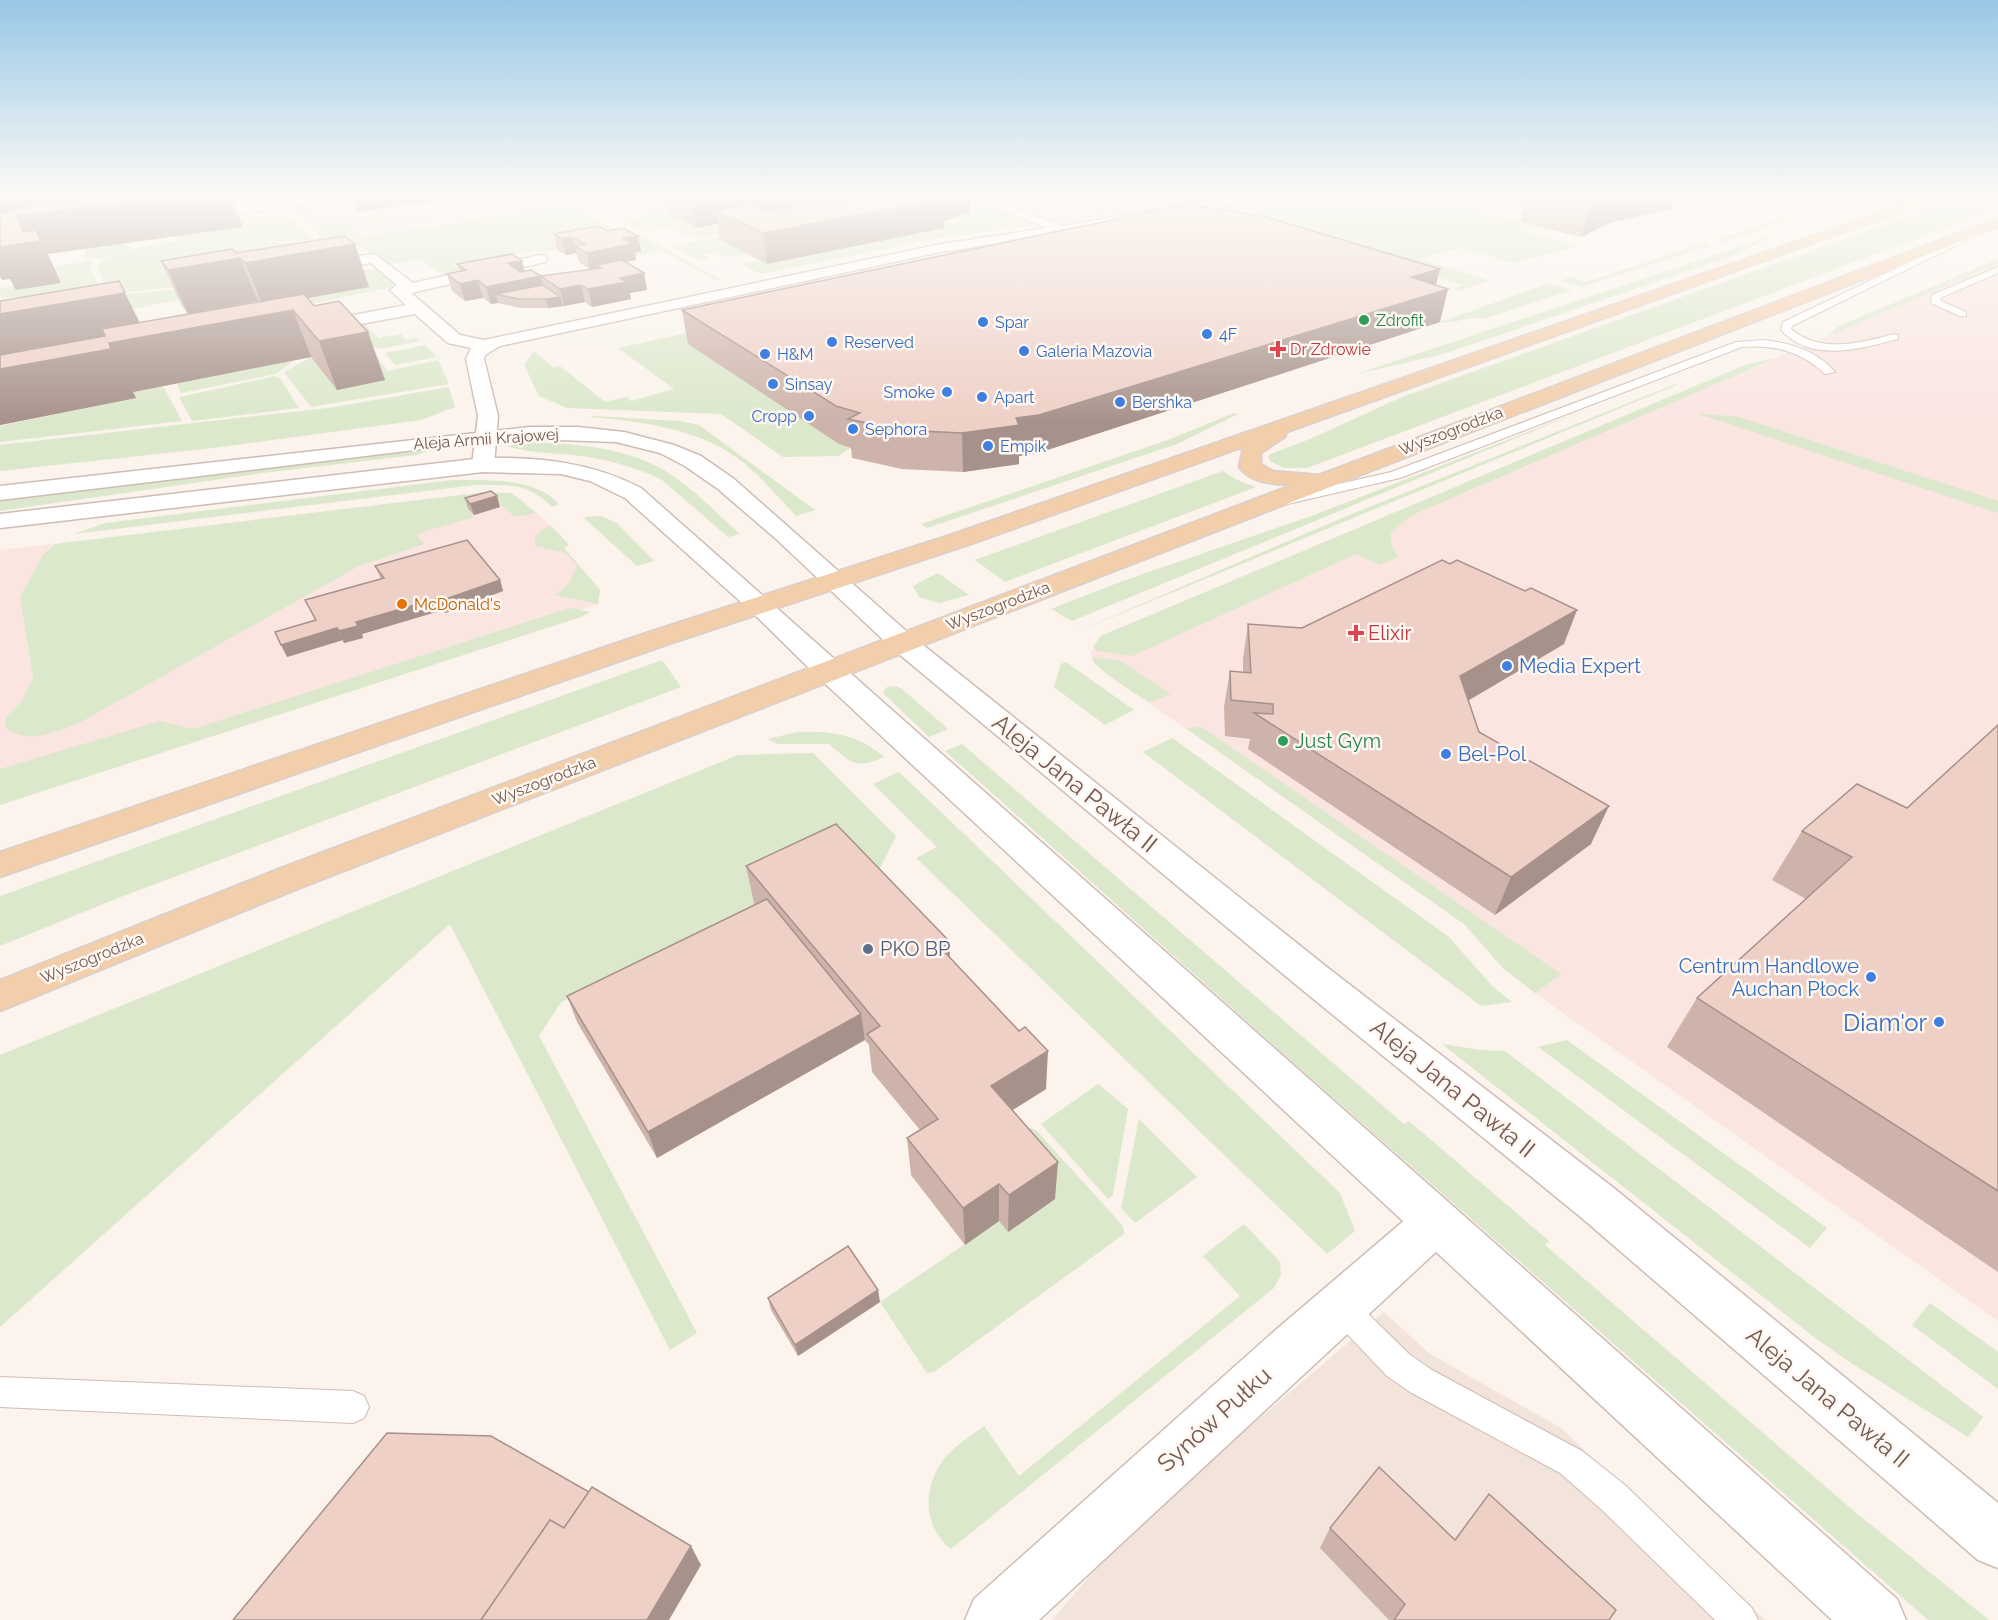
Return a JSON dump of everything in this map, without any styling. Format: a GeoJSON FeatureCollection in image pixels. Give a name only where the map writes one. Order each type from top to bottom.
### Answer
{"type":"FeatureCollection","features":[{"type":"Feature","properties":{"kind":"main road"},"geometry":{"type":"LineString","coordinates":[[0,865],[1301,421],[1723,272]]}},
{"type":"Feature","properties":{"kind":"main road","name":"Wyszogrodzka"},"geometry":{"type":"LineString","coordinates":[[0,996],[288,879],[1869,272]]}},
{"type":"Feature","properties":{"kind":"main road"},"geometry":{"type":"LineString","coordinates":[[1301,421],[1251,451],[1250,467],[1268,477],[1283,479],[1336,476]]}},
{"type":"Feature","properties":{"kind":"street"},"geometry":{"type":"LineString","coordinates":[[384,272],[398,290],[454,339],[485,346]]}},
{"type":"Feature","properties":{"kind":"street"},"geometry":{"type":"LineString","coordinates":[[398,290],[485,272]]}},
{"type":"Feature","properties":{"kind":"street"},"geometry":{"type":"LineString","coordinates":[[483,465],[487,436],[487,408],[475,359],[477,351],[485,346],[507,338],[846,272]]}},
{"type":"Feature","properties":{"kind":"street"},"geometry":{"type":"LineString","coordinates":[[296,331],[419,308]]}},
{"type":"Feature","properties":{"kind":"street","name":"Aleja Armii Krajowej"},"geometry":{"type":"LineString","coordinates":[[0,494],[487,436],[579,433],[624,437],[668,449],[712,473],[837,580],[903,643]]}},
{"type":"Feature","properties":{"kind":"street","name":"Aleja Armii Krajowej"},"geometry":{"type":"LineString","coordinates":[[0,521],[483,465],[556,466],[594,475],[618,484],[633,493],[760,605],[829,672]]}},
{"type":"Feature","properties":{"kind":"street","name":"Aleja Jana Pawła II"},"geometry":{"type":"LineString","coordinates":[[903,643],[1314,978],[1599,1204],[1998,1540]]}},
{"type":"Feature","properties":{"kind":"street"},"geometry":{"type":"LineString","coordinates":[[829,672],[1876,1620]]}},
{"type":"Feature","properties":{"kind":"street","name":"Synów Pułku"},"geometry":{"type":"LineString","coordinates":[[995,1620],[1340,1305],[1436,1222]]}},
{"type":"Feature","properties":{"kind":"lane"},"geometry":{"type":"LineString","coordinates":[[1894,337],[1861,346],[1833,348],[1793,338],[1786,330],[1787,324],[1901,272]]}},
{"type":"Feature","properties":{"kind":"lane"},"geometry":{"type":"LineString","coordinates":[[1963,314],[1936,303],[1935,297],[1994,272]]}},
{"type":"Feature","properties":{"kind":"lane"},"geometry":{"type":"LineString","coordinates":[[1248,509],[1395,475],[1740,344],[1758,343],[1790,348],[1817,360],[1829,372]]}},
{"type":"Feature","properties":{"kind":"lane"},"geometry":{"type":"LineString","coordinates":[[1340,1305],[1398,1365],[1421,1381],[1489,1420],[1518,1431],[1571,1462],[1613,1497],[1740,1620]]}},
{"type":"Feature","properties":{"kind":"lane"},"geometry":{"type":"LineString","coordinates":[[0,1392],[353,1407]]}},
{"type":"Feature","properties":{"kind":"shaded area"},"geometry":{"type":"Polygon","coordinates":[[[1980,272],[1998,272],[1998,1321],[1535,993],[1503,968],[1464,924],[1093,662],[1091,652],[1101,636],[1439,494],[1469,491],[1519,467],[1980,272]]]}},
{"type":"Feature","properties":{"kind":"shaded area"},"geometry":{"type":"Polygon","coordinates":[[[485,492],[517,496],[550,525],[569,545],[564,548],[600,590],[598,604],[0,799],[0,550],[54,544],[49,547],[27,644],[33,678],[22,701],[485,492]]]}},
{"type":"Feature","properties":{"kind":"shaded area"},"geometry":{"type":"Polygon","coordinates":[[[1384,1312],[1430,1354],[1561,1428],[1765,1620],[1052,1620],[1095,1570],[1212,1459],[1384,1312]]]}},
{"type":"Feature","properties":{"kind":"green space"},"geometry":{"type":"Polygon","coordinates":[[[37,272],[91,272],[104,294],[102,300],[0,297],[0,288],[15,286],[37,272]]]}},
{"type":"Feature","properties":{"kind":"green space"},"geometry":{"type":"Polygon","coordinates":[[[99,272],[222,272],[179,287],[125,292],[112,298],[99,272]]]}},
{"type":"Feature","properties":{"kind":"green space"},"geometry":{"type":"Polygon","coordinates":[[[356,272],[380,272],[393,282],[393,287],[301,306],[295,301],[331,276],[356,272]]]}},
{"type":"Feature","properties":{"kind":"green space"},"geometry":{"type":"Polygon","coordinates":[[[438,272],[462,272],[443,275],[438,272]]]}},
{"type":"Feature","properties":{"kind":"green space"},"geometry":{"type":"Polygon","coordinates":[[[700,272],[707,272],[722,280],[717,281],[700,272]]]}},
{"type":"Feature","properties":{"kind":"green space"},"geometry":{"type":"Polygon","coordinates":[[[1419,272],[1461,272],[1490,281],[1459,291],[1453,289],[1463,285],[1419,272]]]}},
{"type":"Feature","properties":{"kind":"green space"},"geometry":{"type":"Polygon","coordinates":[[[1618,272],[1630,272],[1582,287],[1559,281],[1570,277],[1586,282],[1618,272]]]}},
{"type":"Feature","properties":{"kind":"green space"},"geometry":{"type":"Polygon","coordinates":[[[1664,272],[1687,272],[1440,355],[1356,374],[1664,272]]]}},
{"type":"Feature","properties":{"kind":"green space"},"geometry":{"type":"Polygon","coordinates":[[[1753,272],[1829,272],[1307,468],[1284,468],[1270,461],[1268,456],[1273,453],[1310,439],[1402,397],[1753,272]]]}},
{"type":"Feature","properties":{"kind":"green space"},"geometry":{"type":"Polygon","coordinates":[[[1968,272],[1980,272],[1826,337],[1839,326],[1968,272]]]}},
{"type":"Feature","properties":{"kind":"green space"},"geometry":{"type":"Polygon","coordinates":[[[1550,283],[1572,290],[1484,319],[1471,318],[1449,323],[1440,322],[1550,283]]]}},
{"type":"Feature","properties":{"kind":"green space"},"geometry":{"type":"Polygon","coordinates":[[[179,289],[213,293],[132,309],[111,301],[127,294],[179,289]]]}},
{"type":"Feature","properties":{"kind":"green space"},"geometry":{"type":"Polygon","coordinates":[[[815,305],[851,448],[838,456],[783,457],[721,414],[567,408],[539,396],[524,365],[534,351],[554,368],[560,366],[605,402],[627,397],[631,401],[674,389],[618,348],[815,305]]]}},
{"type":"Feature","properties":{"kind":"green space"},"geometry":{"type":"Polygon","coordinates":[[[364,324],[379,338],[401,334],[406,340],[417,338],[420,341],[380,349],[356,341],[306,335],[364,324]]]}},
{"type":"Feature","properties":{"kind":"green space"},"geometry":{"type":"Polygon","coordinates":[[[425,345],[437,357],[395,365],[385,353],[425,345]]]}},
{"type":"Feature","properties":{"kind":"green space"},"geometry":{"type":"Polygon","coordinates":[[[375,355],[388,371],[438,360],[449,384],[311,407],[284,372],[311,357],[375,355]]]}},
{"type":"Feature","properties":{"kind":"green space"},"geometry":{"type":"Polygon","coordinates":[[[1776,358],[1410,516],[1391,533],[1391,544],[1398,557],[1380,565],[1356,554],[1132,656],[1097,651],[1093,647],[1101,636],[1745,365],[1776,358]]]}},
{"type":"Feature","properties":{"kind":"green space"},"geometry":{"type":"Polygon","coordinates":[[[295,360],[276,374],[181,393],[176,383],[295,360]]]}},
{"type":"Feature","properties":{"kind":"green space"},"geometry":{"type":"Polygon","coordinates":[[[275,376],[280,378],[299,408],[192,421],[179,397],[275,376]]]}},
{"type":"Feature","properties":{"kind":"green space"},"geometry":{"type":"Polygon","coordinates":[[[1679,384],[1076,632],[1342,518],[1679,384]]]}},
{"type":"Feature","properties":{"kind":"green space"},"geometry":{"type":"Polygon","coordinates":[[[163,386],[182,421],[0,442],[0,426],[135,398],[133,392],[163,386]]]}},
{"type":"Feature","properties":{"kind":"green space"},"geometry":{"type":"Polygon","coordinates":[[[449,387],[455,407],[421,420],[213,448],[0,471],[0,445],[328,408],[449,387]]]}},
{"type":"Feature","properties":{"kind":"green space"},"geometry":{"type":"Polygon","coordinates":[[[1587,409],[1072,621],[1051,609],[1120,582],[1314,515],[1587,409]]]}},
{"type":"Feature","properties":{"kind":"green space"},"geometry":{"type":"Polygon","coordinates":[[[1234,413],[1238,414],[1177,444],[927,528],[921,524],[1168,440],[1234,413]]]}},
{"type":"Feature","properties":{"kind":"green space"},"geometry":{"type":"Polygon","coordinates":[[[1696,413],[1739,417],[1998,501],[1998,513],[1696,413]]]}},
{"type":"Feature","properties":{"kind":"green space"},"geometry":{"type":"Polygon","coordinates":[[[590,417],[680,421],[699,425],[815,510],[796,516],[744,463],[703,439],[666,428],[590,417]]]}},
{"type":"Feature","properties":{"kind":"green space"},"geometry":{"type":"Polygon","coordinates":[[[523,442],[594,447],[646,461],[682,483],[740,534],[728,537],[662,480],[651,475],[618,463],[595,458],[506,446],[523,442]]]}},
{"type":"Feature","properties":{"kind":"green space"},"geometry":{"type":"Polygon","coordinates":[[[438,448],[416,455],[263,473],[0,511],[0,499],[438,448]]]}},
{"type":"Feature","properties":{"kind":"green space"},"geometry":{"type":"Polygon","coordinates":[[[1223,471],[1235,479],[1256,487],[1005,582],[975,560],[1223,471]]]}},
{"type":"Feature","properties":{"kind":"green space"},"geometry":{"type":"Polygon","coordinates":[[[452,480],[494,480],[524,485],[549,495],[559,504],[552,507],[526,489],[475,485],[74,534],[105,523],[452,480]]]}},
{"type":"Feature","properties":{"kind":"green space"},"geometry":{"type":"Polygon","coordinates":[[[485,492],[511,493],[536,513],[515,517],[497,501],[468,509],[474,517],[416,534],[424,544],[357,567],[79,723],[51,733],[31,736],[21,736],[5,726],[6,717],[22,701],[33,678],[20,597],[43,555],[54,544],[485,492]]]}},
{"type":"Feature","properties":{"kind":"green space"},"geometry":{"type":"Polygon","coordinates":[[[601,516],[617,523],[654,561],[637,566],[583,517],[601,516]]]}},
{"type":"Feature","properties":{"kind":"green space"},"geometry":{"type":"Polygon","coordinates":[[[550,525],[569,545],[564,548],[600,590],[598,604],[555,595],[569,584],[577,566],[566,553],[535,546],[535,536],[550,525]]]}},
{"type":"Feature","properties":{"kind":"green space"},"geometry":{"type":"Polygon","coordinates":[[[938,573],[969,595],[939,603],[919,597],[913,586],[938,573]]]}},
{"type":"Feature","properties":{"kind":"green space"},"geometry":{"type":"Polygon","coordinates":[[[570,608],[590,612],[581,617],[0,805],[0,769],[160,721],[193,729],[570,608]]]}},
{"type":"Feature","properties":{"kind":"green space"},"geometry":{"type":"Polygon","coordinates":[[[1092,657],[1120,661],[1171,694],[1149,702],[1108,675],[1092,657]]]}},
{"type":"Feature","properties":{"kind":"green space"},"geometry":{"type":"Polygon","coordinates":[[[662,660],[681,687],[123,896],[0,946],[0,896],[662,660]]]}},
{"type":"Feature","properties":{"kind":"green space"},"geometry":{"type":"Polygon","coordinates":[[[1066,662],[1134,710],[1105,725],[1054,687],[1061,664],[1066,662]]]}},
{"type":"Feature","properties":{"kind":"green space"},"geometry":{"type":"Polygon","coordinates":[[[896,686],[948,729],[929,737],[883,693],[887,687],[896,686]]]}},
{"type":"Feature","properties":{"kind":"green space"},"geometry":{"type":"Polygon","coordinates":[[[1203,728],[1561,974],[1535,993],[1503,968],[1464,924],[1187,729],[1203,728]]]}},
{"type":"Feature","properties":{"kind":"green space"},"geometry":{"type":"Polygon","coordinates":[[[797,732],[832,733],[854,739],[884,757],[859,764],[849,760],[829,744],[777,744],[768,739],[797,732]]]}},
{"type":"Feature","properties":{"kind":"green space"},"geometry":{"type":"Polygon","coordinates":[[[1172,738],[1449,937],[1493,987],[1512,1002],[1481,1006],[1143,752],[1172,738]]]}},
{"type":"Feature","properties":{"kind":"green space"},"geometry":{"type":"Polygon","coordinates":[[[962,744],[1404,1124],[1409,1121],[1549,1241],[1545,1245],[1855,1512],[1989,1620],[1928,1620],[1288,1058],[945,751],[962,744]]]}},
{"type":"Feature","properties":{"kind":"green space"},"geometry":{"type":"Polygon","coordinates":[[[813,753],[896,836],[869,891],[759,909],[561,1002],[539,1036],[697,1333],[670,1350],[450,924],[0,1327],[0,1055],[738,755],[813,753]]]}},
{"type":"Feature","properties":{"kind":"green space"},"geometry":{"type":"Polygon","coordinates":[[[899,772],[1340,1193],[1355,1231],[1327,1254],[916,858],[937,847],[873,784],[899,772]]]}},
{"type":"Feature","properties":{"kind":"green space"},"geometry":{"type":"Polygon","coordinates":[[[1567,1040],[1827,1228],[1810,1248],[1538,1047],[1567,1040]]]}},
{"type":"Feature","properties":{"kind":"green space"},"geometry":{"type":"Polygon","coordinates":[[[1442,1044],[1505,1051],[1983,1417],[1968,1437],[1845,1359],[1442,1044]]]}},
{"type":"Feature","properties":{"kind":"green space"},"geometry":{"type":"Polygon","coordinates":[[[1098,1084],[1128,1109],[1113,1195],[1108,1199],[1041,1124],[1098,1084]]]}},
{"type":"Feature","properties":{"kind":"green space"},"geometry":{"type":"Polygon","coordinates":[[[1139,1119],[1197,1177],[1135,1223],[1121,1208],[1139,1119]]]}},
{"type":"Feature","properties":{"kind":"green space"},"geometry":{"type":"Polygon","coordinates":[[[1030,1128],[1036,1130],[1123,1226],[1124,1234],[934,1372],[927,1373],[880,1302],[999,1221],[1009,1232],[1007,1143],[1030,1128]]]}},
{"type":"Feature","properties":{"kind":"green space"},"geometry":{"type":"Polygon","coordinates":[[[1244,1224],[1280,1262],[1281,1275],[1274,1288],[951,1549],[935,1530],[929,1508],[931,1484],[946,1457],[984,1426],[1019,1476],[1240,1296],[1203,1256],[1244,1224]]]}},
{"type":"Feature","properties":{"kind":"green space"},"geometry":{"type":"Polygon","coordinates":[[[1930,1303],[1998,1352],[1998,1389],[1912,1325],[1930,1303]]]}},
{"type":"Feature","properties":{"kind":"building"},"geometry":{"type":"Polygon","coordinates":[[[458,272],[534,272],[541,276],[486,287],[478,280],[460,284],[447,274],[458,272]]]}},
{"type":"Feature","properties":{"kind":"building"},"geometry":{"type":"Polygon","coordinates":[[[574,272],[644,273],[620,278],[627,282],[588,289],[581,285],[560,289],[541,276],[574,272]]]}},
{"type":"Feature","properties":{"kind":"building","name":"Galeria Mazovia"},"geometry":{"type":"Polygon","coordinates":[[[865,272],[1431,272],[1411,277],[1448,289],[1039,415],[1016,418],[1019,425],[962,433],[900,430],[848,419],[860,413],[836,406],[682,310],[865,272]]]}},
{"type":"Feature","properties":{"kind":"building"},"geometry":{"type":"Polygon","coordinates":[[[119,281],[125,293],[0,314],[0,301],[119,281]]]}},
{"type":"Feature","properties":{"kind":"building"},"geometry":{"type":"Polygon","coordinates":[[[543,285],[560,297],[518,299],[496,294],[543,285]]]}},
{"type":"Feature","properties":{"kind":"building"},"geometry":{"type":"Polygon","coordinates":[[[304,294],[314,306],[339,301],[368,332],[319,341],[293,310],[109,343],[111,349],[0,369],[0,355],[105,336],[102,329],[304,294]]]}},
{"type":"Feature","properties":{"kind":"building"},"geometry":{"type":"Polygon","coordinates":[[[491,491],[497,496],[470,504],[465,498],[491,491]]]}},
{"type":"Feature","properties":{"kind":"building","name":"McDonald's"},"geometry":{"type":"Polygon","coordinates":[[[467,540],[500,580],[440,601],[439,598],[356,622],[358,626],[339,631],[337,628],[281,645],[275,632],[316,620],[305,600],[384,578],[375,566],[467,540]]]}},
{"type":"Feature","properties":{"kind":"building"},"geometry":{"type":"Polygon","coordinates":[[[1442,560],[1450,564],[1457,560],[1525,591],[1531,588],[1577,610],[1460,676],[1479,732],[1609,806],[1511,877],[1254,713],[1273,714],[1273,704],[1231,700],[1230,671],[1251,673],[1248,624],[1302,628],[1442,560]]]}},
{"type":"Feature","properties":{"kind":"building","name":"Centrum Handlowe Auchan Płock"},"geometry":{"type":"Polygon","coordinates":[[[1998,725],[1998,1191],[1697,998],[1852,857],[1802,831],[1857,784],[1907,808],[1998,725]]]}},
{"type":"Feature","properties":{"kind":"building"},"geometry":{"type":"Polygon","coordinates":[[[836,824],[949,941],[939,946],[1019,1031],[1025,1027],[1048,1051],[991,1086],[1058,1162],[1009,1195],[999,1184],[963,1208],[907,1138],[938,1119],[867,1034],[880,1026],[746,866],[836,824]]]}},
{"type":"Feature","properties":{"kind":"building"},"geometry":{"type":"Polygon","coordinates":[[[767,899],[861,1014],[648,1132],[567,996],[767,899]]]}},
{"type":"Feature","properties":{"kind":"building"},"geometry":{"type":"Polygon","coordinates":[[[848,1246],[878,1290],[795,1345],[768,1298],[848,1246]]]}},
{"type":"Feature","properties":{"kind":"building"},"geometry":{"type":"Polygon","coordinates":[[[387,1433],[491,1436],[589,1492],[564,1528],[550,1520],[481,1620],[233,1620],[387,1433]]]}},
{"type":"Feature","properties":{"kind":"building"},"geometry":{"type":"Polygon","coordinates":[[[1379,1467],[1455,1540],[1489,1494],[1616,1610],[1609,1620],[1394,1620],[1405,1604],[1330,1528],[1379,1467]]]}},
{"type":"Feature","properties":{"kind":"building"},"geometry":{"type":"Polygon","coordinates":[[[592,1487],[691,1546],[647,1620],[481,1620],[550,1520],[564,1528],[592,1487]]]}},
{"type":"Feature","properties":{"kind":"place","name":"Zdrofit"},"geometry":{"type":"Point","coordinates":[1364,320]}},
{"type":"Feature","properties":{"kind":"place","name":"Spar"},"geometry":{"type":"Point","coordinates":[983,322]}},
{"type":"Feature","properties":{"kind":"place","name":"4F"},"geometry":{"type":"Point","coordinates":[1207,334]}},
{"type":"Feature","properties":{"kind":"place","name":"Reserved"},"geometry":{"type":"Point","coordinates":[832,342]}},
{"type":"Feature","properties":{"kind":"place","name":"Dr Zdrowie"},"geometry":{"type":"Point","coordinates":[1278,349]}},
{"type":"Feature","properties":{"kind":"place","name":"Galeria Mazovia"},"geometry":{"type":"Point","coordinates":[1024,351]}},
{"type":"Feature","properties":{"kind":"place","name":"H&M"},"geometry":{"type":"Point","coordinates":[765,354]}},
{"type":"Feature","properties":{"kind":"place","name":"Sinsay"},"geometry":{"type":"Point","coordinates":[773,384]}},
{"type":"Feature","properties":{"kind":"place","name":"Smoke"},"geometry":{"type":"Point","coordinates":[947,392]}},
{"type":"Feature","properties":{"kind":"place","name":"Apart"},"geometry":{"type":"Point","coordinates":[982,397]}},
{"type":"Feature","properties":{"kind":"place","name":"Bershka"},"geometry":{"type":"Point","coordinates":[1120,402]}},
{"type":"Feature","properties":{"kind":"place","name":"Cropp"},"geometry":{"type":"Point","coordinates":[809,416]}},
{"type":"Feature","properties":{"kind":"place","name":"Sephora"},"geometry":{"type":"Point","coordinates":[853,429]}},
{"type":"Feature","properties":{"kind":"place","name":"Empik"},"geometry":{"type":"Point","coordinates":[988,446]}},
{"type":"Feature","properties":{"kind":"place","name":"McDonald's"},"geometry":{"type":"Point","coordinates":[402,604]}},
{"type":"Feature","properties":{"kind":"place","name":"Elixir"},"geometry":{"type":"Point","coordinates":[1356,633]}},
{"type":"Feature","properties":{"kind":"place","name":"Media Expert"},"geometry":{"type":"Point","coordinates":[1507,666]}},
{"type":"Feature","properties":{"kind":"place","name":"Just Gym"},"geometry":{"type":"Point","coordinates":[1283,741]}},
{"type":"Feature","properties":{"kind":"place","name":"Bel-Pol"},"geometry":{"type":"Point","coordinates":[1446,754]}},
{"type":"Feature","properties":{"kind":"place","name":"PKO BP"},"geometry":{"type":"Point","coordinates":[868,949]}},
{"type":"Feature","properties":{"kind":"place","name":"Centrum Handlowe Auchan Płock"},"geometry":{"type":"Point","coordinates":[1871,977]}},
{"type":"Feature","properties":{"kind":"place","name":"Diam'or"},"geometry":{"type":"Point","coordinates":[1939,1022]}}]}
